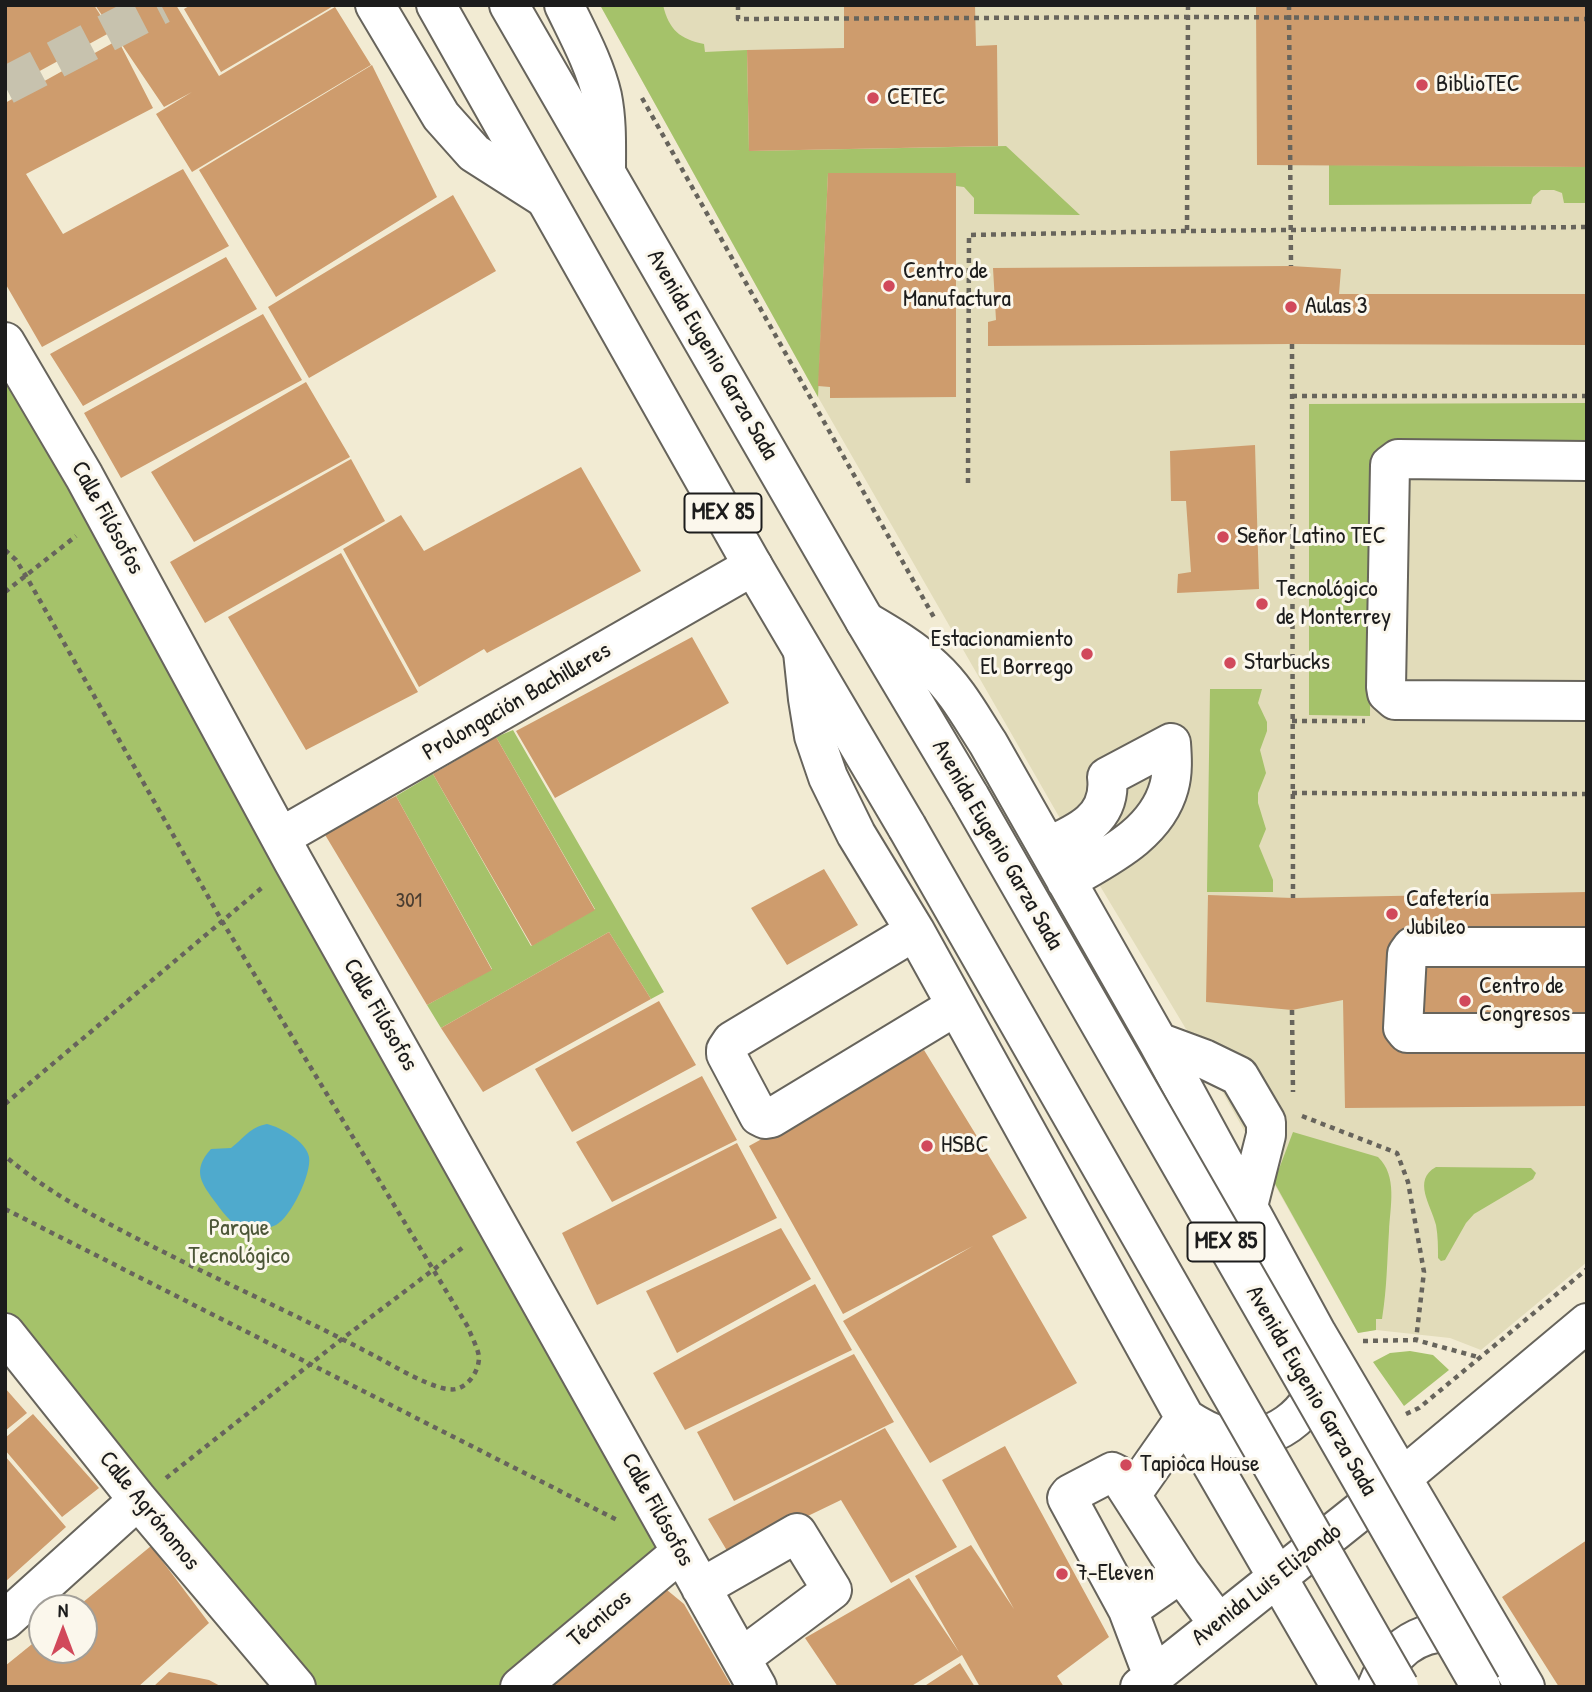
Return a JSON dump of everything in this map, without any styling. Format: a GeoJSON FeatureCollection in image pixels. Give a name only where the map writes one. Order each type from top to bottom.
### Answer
{"type":"FeatureCollection","features":[{"type":"Feature","properties":{"kind":"main road"},"geometry":{"type":"LineString","coordinates":[[375,5],[441,116],[474,153],[543,197]]}},
{"type":"Feature","properties":{"kind":"main road","name":"MEX 85"},"geometry":{"type":"LineString","coordinates":[[436,5],[753,566],[907,827],[1399,1687]]}},
{"type":"Feature","properties":{"kind":"main road","name":"Avenida Eugenio Garza Sada"},"geometry":{"type":"LineString","coordinates":[[509,5],[865,621],[970,797],[1481,1687]]}},
{"type":"Feature","properties":{"kind":"main road"},"geometry":{"type":"LineString","coordinates":[[564,5],[601,94],[606,128],[606,172]]}},
{"type":"Feature","properties":{"kind":"main road","name":"Calle Filósofos"},"geometry":{"type":"LineString","coordinates":[[5,342],[105,514],[287,849],[749,1672]]}},
{"type":"Feature","properties":{"kind":"main road"},"geometry":{"type":"LineString","coordinates":[[1587,461],[1398,459],[1390,465],[1386,687],[1387,693],[1395,700],[1587,701]]}},
{"type":"Feature","properties":{"kind":"main road","name":"Prolongación Bachilleres"},"geometry":{"type":"LineString","coordinates":[[287,849],[753,566]]}},
{"type":"Feature","properties":{"kind":"main road"},"geometry":{"type":"LineString","coordinates":[[865,621],[905,645],[934,668],[958,696],[988,743],[1158,1042],[1317,1335],[1517,1673]]}},
{"type":"Feature","properties":{"kind":"main road"},"geometry":{"type":"LineString","coordinates":[[803,652],[807,699],[814,736],[828,777],[856,834],[915,931],[1185,1418],[1341,1687]]}},
{"type":"Feature","properties":{"kind":"main road"},"geometry":{"type":"LineString","coordinates":[[1047,848],[1078,833],[1098,815],[1106,803],[1109,789],[1107,777],[1171,743],[1171,780],[1158,812],[1127,845],[1066,881]]}},
{"type":"Feature","properties":{"kind":"main road"},"geometry":{"type":"LineString","coordinates":[[915,931],[732,1041],[726,1054],[759,1116],[771,1118],[956,1006]]}},
{"type":"Feature","properties":{"kind":"main road"},"geometry":{"type":"LineString","coordinates":[[1587,947],[1412,947],[1407,954],[1403,1028],[1408,1033],[1587,1033]]}},
{"type":"Feature","properties":{"kind":"main road"},"geometry":{"type":"LineString","coordinates":[[1158,1042],[1214,1063],[1239,1076],[1266,1122],[1266,1135],[1248,1206]]}},
{"type":"Feature","properties":{"kind":"main road","name":"Avenida Luis Elizondo"},"geometry":{"type":"LineString","coordinates":[[1147,1681],[1403,1477],[1587,1323]]}},
{"type":"Feature","properties":{"kind":"main road","name":"Calle Agrónomos"},"geometry":{"type":"LineString","coordinates":[[5,1332],[138,1500],[296,1687]]}},
{"type":"Feature","properties":{"kind":"main road"},"geometry":{"type":"LineString","coordinates":[[1185,1418],[1207,1431],[1225,1437],[1264,1436],[1282,1428],[1303,1411],[1317,1388],[1322,1371],[1322,1354],[1317,1335]]}},
{"type":"Feature","properties":{"kind":"main road"},"geometry":{"type":"LineString","coordinates":[[1131,1495],[1185,1418]]}},
{"type":"Feature","properties":{"kind":"main road"},"geometry":{"type":"LineString","coordinates":[[1147,1681],[1128,1611],[1067,1498],[1070,1494],[1112,1472],[1118,1475],[1181,1573],[1218,1623]]}},
{"type":"Feature","properties":{"kind":"main road"},"geometry":{"type":"LineString","coordinates":[[5,1620],[138,1500]]}},
{"type":"Feature","properties":{"kind":"main road"},"geometry":{"type":"LineString","coordinates":[[701,1588],[797,1533],[832,1590],[749,1672]]}},
{"type":"Feature","properties":{"kind":"main road","name":"Técnicos"},"geometry":{"type":"LineString","coordinates":[[520,1687],[681,1552]]}},
{"type":"Feature","properties":{"kind":"main road"},"geometry":{"type":"LineString","coordinates":[[1128,1611],[1181,1573]]}},
{"type":"Feature","properties":{"kind":"main road"},"geometry":{"type":"LineString","coordinates":[[1377,1687],[1387,1666],[1401,1650],[1418,1638],[1438,1631],[1458,1631],[1481,1637],[1497,1647],[1517,1673]]}},
{"type":"Feature","properties":{"kind":"path"},"geometry":{"type":"LineString","coordinates":[[738,5],[738,19],[1188,16],[1587,19]]}},
{"type":"Feature","properties":{"kind":"path"},"geometry":{"type":"LineString","coordinates":[[1187,231],[1188,5]]}},
{"type":"Feature","properties":{"kind":"path"},"geometry":{"type":"LineString","coordinates":[[1289,5],[1290,266]]}},
{"type":"Feature","properties":{"kind":"path"},"geometry":{"type":"LineString","coordinates":[[968,482],[969,235],[1587,227]]}},
{"type":"Feature","properties":{"kind":"path"},"geometry":{"type":"LineString","coordinates":[[1292,344],[1293,898]]}},
{"type":"Feature","properties":{"kind":"path"},"geometry":{"type":"LineString","coordinates":[[1292,396],[1587,396]]}},
{"type":"Feature","properties":{"kind":"path"},"geometry":{"type":"LineString","coordinates":[[5,592],[105,514]]}},
{"type":"Feature","properties":{"kind":"path"},"geometry":{"type":"LineString","coordinates":[[5,550],[16,560],[26,576],[222,921],[468,1328],[479,1357],[475,1372],[468,1384],[453,1390],[421,1380],[83,1210],[34,1181],[5,1156]]}},
{"type":"Feature","properties":{"kind":"path"},"geometry":{"type":"LineString","coordinates":[[1292,793],[1587,794]]}},
{"type":"Feature","properties":{"kind":"path"},"geometry":{"type":"LineString","coordinates":[[5,1104],[222,921],[287,849]]}},
{"type":"Feature","properties":{"kind":"path"},"geometry":{"type":"LineString","coordinates":[[1292,1010],[1293,1100]]}},
{"type":"Feature","properties":{"kind":"path"},"geometry":{"type":"LineString","coordinates":[[1293,1112],[1397,1153],[1408,1182],[1424,1272],[1416,1340]]}},
{"type":"Feature","properties":{"kind":"path"},"geometry":{"type":"LineString","coordinates":[[5,1209],[631,1527]]}},
{"type":"Feature","properties":{"kind":"path"},"geometry":{"type":"LineString","coordinates":[[138,1500],[496,1222]]}},
{"type":"Feature","properties":{"kind":"path"},"geometry":{"type":"LineString","coordinates":[[1356,1342],[1416,1340],[1479,1358]]}},
{"type":"Feature","properties":{"kind":"shaded area","name":"Tecnológico de Monterrey"},"geometry":{"type":"Polygon","coordinates":[[[600,5],[1587,5],[1587,1262],[1481,1350],[1450,1338],[1376,1330],[1358,1333],[1204,1059],[1073,841],[818,397],[600,5]]]}},
{"type":"Feature","properties":{"kind":"green space"},"geometry":{"type":"Polygon","coordinates":[[[600,5],[663,5],[672,27],[682,36],[704,44],[705,52],[747,50],[749,151],[1006,146],[1080,215],[974,214],[974,198],[964,187],[956,186],[955,173],[828,173],[818,397],[600,5]]]}},
{"type":"Feature","properties":{"kind":"green space"},"geometry":{"type":"Polygon","coordinates":[[[1329,165],[1587,167],[1587,203],[1564,203],[1562,193],[1541,190],[1533,197],[1531,204],[1329,205],[1329,165]]]}},
{"type":"Feature","properties":{"kind":"green space","name":"Parque Tecnológico"},"geometry":{"type":"Polygon","coordinates":[[[5,346],[675,1555],[520,1687],[303,1687],[5,1328],[5,346]]]}},
{"type":"Feature","properties":{"kind":"green space"},"geometry":{"type":"Polygon","coordinates":[[[1587,403],[1587,448],[1371,471],[1370,716],[1309,715],[1309,404],[1587,403]]]}},
{"type":"Feature","properties":{"kind":"green space"},"geometry":{"type":"Polygon","coordinates":[[[1210,689],[1262,689],[1258,703],[1267,722],[1267,731],[1260,750],[1266,773],[1258,793],[1258,803],[1266,829],[1259,846],[1273,880],[1273,892],[1207,892],[1210,689]]]}},
{"type":"Feature","properties":{"kind":"green space"},"geometry":{"type":"Polygon","coordinates":[[[513,730],[664,992],[651,999],[609,932],[441,1028],[427,1005],[492,969],[396,796],[433,774],[531,946],[595,909],[496,737],[513,730]]]}},
{"type":"Feature","properties":{"kind":"green space"},"geometry":{"type":"Polygon","coordinates":[[[1293,1132],[1378,1157],[1388,1173],[1391,1202],[1386,1286],[1382,1319],[1376,1319],[1376,1330],[1358,1333],[1274,1182],[1293,1132]]]}},
{"type":"Feature","properties":{"kind":"green space"},"geometry":{"type":"Polygon","coordinates":[[[1436,1167],[1531,1168],[1536,1173],[1533,1179],[1474,1214],[1445,1260],[1441,1261],[1438,1258],[1436,1225],[1424,1186],[1429,1172],[1436,1167]]]}},
{"type":"Feature","properties":{"kind":"green space"},"geometry":{"type":"Polygon","coordinates":[[[1410,1351],[1433,1355],[1449,1370],[1404,1406],[1373,1362],[1390,1353],[1410,1351]]]}},
{"type":"Feature","properties":{"kind":"water"},"geometry":{"type":"Polygon","coordinates":[[[267,1124],[279,1128],[298,1141],[307,1151],[309,1164],[299,1194],[282,1220],[276,1225],[249,1232],[234,1223],[211,1196],[201,1177],[201,1164],[211,1149],[231,1148],[251,1131],[267,1124]]]}},
{"type":"Feature","properties":{"kind":"building"},"geometry":{"type":"Polygon","coordinates":[[[5,5],[94,5],[111,32],[5,90],[5,5]]]}},
{"type":"Feature","properties":{"kind":"building"},"geometry":{"type":"Polygon","coordinates":[[[95,5],[176,5],[219,76],[335,7],[371,65],[192,172],[156,114],[192,92],[164,107],[95,5]]]}},
{"type":"Feature","properties":{"kind":"building"},"geometry":{"type":"Polygon","coordinates":[[[191,5],[335,5],[221,72],[184,9],[191,5]]]}},
{"type":"Feature","properties":{"kind":"building","name":"CETEC"},"geometry":{"type":"Polygon","coordinates":[[[844,5],[975,5],[976,46],[997,45],[998,146],[749,151],[747,50],[844,48],[844,5]]]}},
{"type":"Feature","properties":{"kind":"building","name":"BiblioTEC"},"geometry":{"type":"Polygon","coordinates":[[[1256,5],[1587,5],[1587,167],[1257,165],[1256,5]]]}},
{"type":"Feature","properties":{"kind":"building"},"geometry":{"type":"Polygon","coordinates":[[[118,40],[153,108],[26,174],[63,234],[183,169],[229,246],[42,347],[5,283],[5,103],[118,40]]]}},
{"type":"Feature","properties":{"kind":"building"},"geometry":{"type":"Polygon","coordinates":[[[372,65],[437,197],[276,297],[199,170],[372,65]]]}},
{"type":"Feature","properties":{"kind":"building","name":"Centro de Manufactura"},"geometry":{"type":"Polygon","coordinates":[[[828,173],[956,173],[956,397],[830,398],[830,387],[818,386],[828,173]]]}},
{"type":"Feature","properties":{"kind":"building"},"geometry":{"type":"Polygon","coordinates":[[[453,195],[496,271],[309,378],[268,307],[453,195]]]}},
{"type":"Feature","properties":{"kind":"building"},"geometry":{"type":"Polygon","coordinates":[[[226,257],[257,309],[83,406],[50,354],[226,257]]]}},
{"type":"Feature","properties":{"kind":"building","name":"Aulas 3"},"geometry":{"type":"Polygon","coordinates":[[[1291,266],[1341,269],[1339,294],[1587,294],[1587,345],[988,346],[988,322],[996,320],[993,268],[1291,266]]]}},
{"type":"Feature","properties":{"kind":"building"},"geometry":{"type":"Polygon","coordinates":[[[263,314],[302,380],[121,478],[84,413],[263,314]]]}},
{"type":"Feature","properties":{"kind":"building"},"geometry":{"type":"Polygon","coordinates":[[[306,382],[350,457],[194,542],[151,472],[306,382]]]}},
{"type":"Feature","properties":{"kind":"building","name":"Señor Latino TEC"},"geometry":{"type":"Polygon","coordinates":[[[1255,445],[1259,589],[1177,593],[1178,574],[1191,572],[1186,501],[1171,501],[1170,451],[1255,445]]]}},
{"type":"Feature","properties":{"kind":"building"},"geometry":{"type":"Polygon","coordinates":[[[351,459],[385,521],[205,623],[170,562],[351,459]]]}},
{"type":"Feature","properties":{"kind":"building"},"geometry":{"type":"Polygon","coordinates":[[[581,467],[641,571],[487,653],[484,649],[419,687],[343,549],[401,515],[424,551],[581,467]]]}},
{"type":"Feature","properties":{"kind":"building"},"geometry":{"type":"Polygon","coordinates":[[[341,553],[418,692],[306,750],[228,617],[341,553]]]}},
{"type":"Feature","properties":{"kind":"building"},"geometry":{"type":"Polygon","coordinates":[[[692,637],[729,703],[555,798],[516,731],[692,637]]]}},
{"type":"Feature","properties":{"kind":"building"},"geometry":{"type":"Polygon","coordinates":[[[496,737],[595,910],[532,946],[433,774],[496,737]]]}},
{"type":"Feature","properties":{"kind":"building"},"geometry":{"type":"Polygon","coordinates":[[[396,796],[492,970],[427,1005],[324,833],[396,796]]]}},
{"type":"Feature","properties":{"kind":"building"},"geometry":{"type":"Polygon","coordinates":[[[824,869],[858,925],[787,965],[751,908],[824,869]]]}},
{"type":"Feature","properties":{"kind":"building","name":"Centro de Congresos"},"geometry":{"type":"Polygon","coordinates":[[[1587,892],[1587,1106],[1345,1108],[1343,1000],[1292,1010],[1206,1002],[1208,895],[1293,898],[1587,892]]]}},
{"type":"Feature","properties":{"kind":"building"},"geometry":{"type":"Polygon","coordinates":[[[609,932],[651,999],[483,1092],[441,1028],[609,932]]]}},
{"type":"Feature","properties":{"kind":"building"},"geometry":{"type":"Polygon","coordinates":[[[659,1001],[696,1065],[572,1132],[535,1069],[659,1001]]]}},
{"type":"Feature","properties":{"kind":"building"},"geometry":{"type":"Polygon","coordinates":[[[924,1050],[1027,1218],[992,1236],[1077,1383],[930,1463],[843,1321],[973,1246],[843,1314],[749,1146],[924,1050]]]}},
{"type":"Feature","properties":{"kind":"building"},"geometry":{"type":"Polygon","coordinates":[[[702,1076],[737,1140],[612,1202],[576,1142],[702,1076]]]}},
{"type":"Feature","properties":{"kind":"building"},"geometry":{"type":"Polygon","coordinates":[[[737,1143],[777,1218],[597,1305],[562,1233],[737,1143]]]}},
{"type":"Feature","properties":{"kind":"building"},"geometry":{"type":"Polygon","coordinates":[[[781,1228],[811,1279],[677,1353],[646,1291],[781,1228]]]}},
{"type":"Feature","properties":{"kind":"building"},"geometry":{"type":"Polygon","coordinates":[[[815,1284],[852,1350],[685,1430],[653,1373],[815,1284]]]}},
{"type":"Feature","properties":{"kind":"building"},"geometry":{"type":"Polygon","coordinates":[[[854,1354],[894,1422],[734,1501],[697,1432],[854,1354]]]}},
{"type":"Feature","properties":{"kind":"building"},"geometry":{"type":"Polygon","coordinates":[[[5,1388],[27,1413],[5,1431],[5,1388]]]}},
{"type":"Feature","properties":{"kind":"building"},"geometry":{"type":"Polygon","coordinates":[[[33,1414],[99,1488],[62,1517],[5,1450],[5,1438],[33,1414]]]}},
{"type":"Feature","properties":{"kind":"building"},"geometry":{"type":"Polygon","coordinates":[[[885,1428],[957,1547],[891,1583],[841,1500],[729,1554],[708,1519],[885,1428]]]}},
{"type":"Feature","properties":{"kind":"building"},"geometry":{"type":"Polygon","coordinates":[[[1005,1446],[1109,1637],[1057,1676],[1064,1687],[980,1687],[962,1655],[910,1687],[838,1687],[805,1638],[909,1578],[959,1652],[915,1576],[971,1545],[1014,1609],[942,1480],[1005,1446]]]}},
{"type":"Feature","properties":{"kind":"building"},"geometry":{"type":"Polygon","coordinates":[[[5,1456],[66,1527],[5,1582],[5,1456]]]}},
{"type":"Feature","properties":{"kind":"building"},"geometry":{"type":"Polygon","coordinates":[[[1587,1540],[1587,1687],[1559,1687],[1502,1597],[1587,1540]]]}},
{"type":"Feature","properties":{"kind":"building"},"geometry":{"type":"Polygon","coordinates":[[[151,1546],[209,1623],[138,1687],[5,1687],[5,1666],[28,1647],[28,1664],[98,1664],[98,1594],[93,1594],[151,1546]]]}},
{"type":"Feature","properties":{"kind":"building"},"geometry":{"type":"Polygon","coordinates":[[[667,1590],[684,1604],[732,1687],[552,1687],[645,1594],[667,1590]]]}},
{"type":"Feature","properties":{"kind":"building"},"geometry":{"type":"Polygon","coordinates":[[[960,1663],[975,1687],[923,1687],[960,1663]]]}},
{"type":"Feature","properties":{"kind":"building"},"geometry":{"type":"Polygon","coordinates":[[[169,1672],[209,1680],[222,1687],[153,1687],[169,1672]]]}},
{"type":"Feature","properties":{"kind":"tunnel"},"geometry":{"type":"LineString","coordinates":[[5,86],[161,5]]}},
{"type":"Feature","properties":{"kind":"place","name":"BiblioTEC"},"geometry":{"type":"Point","coordinates":[1422,85]}},
{"type":"Feature","properties":{"kind":"place","name":"CETEC"},"geometry":{"type":"Point","coordinates":[873,98]}},
{"type":"Feature","properties":{"kind":"place","name":"Centro de Manufactura"},"geometry":{"type":"Point","coordinates":[889,286]}},
{"type":"Feature","properties":{"kind":"place","name":"Aulas 3"},"geometry":{"type":"Point","coordinates":[1291,307]}},
{"type":"Feature","properties":{"kind":"place","name":"Señor Latino TEC"},"geometry":{"type":"Point","coordinates":[1223,537]}},
{"type":"Feature","properties":{"kind":"place","name":"Tecnológico de Monterrey"},"geometry":{"type":"Point","coordinates":[1262,604]}},
{"type":"Feature","properties":{"kind":"place","name":"Estacionamiento El Borrego"},"geometry":{"type":"Point","coordinates":[1087,654]}},
{"type":"Feature","properties":{"kind":"place","name":"Starbucks"},"geometry":{"type":"Point","coordinates":[1230,663]}},
{"type":"Feature","properties":{"kind":"place","name":"Cafetería Jubileo"},"geometry":{"type":"Point","coordinates":[1392,914]}},
{"type":"Feature","properties":{"kind":"place","name":"Centro de Congresos"},"geometry":{"type":"Point","coordinates":[1465,1001]}},
{"type":"Feature","properties":{"kind":"place","name":"HSBC"},"geometry":{"type":"Point","coordinates":[927,1146]}},
{"type":"Feature","properties":{"kind":"place","name":"Tapioca House"},"geometry":{"type":"Point","coordinates":[1126,1465]}},
{"type":"Feature","properties":{"kind":"place","name":"7-Eleven"},"geometry":{"type":"Point","coordinates":[1062,1574]}}]}
